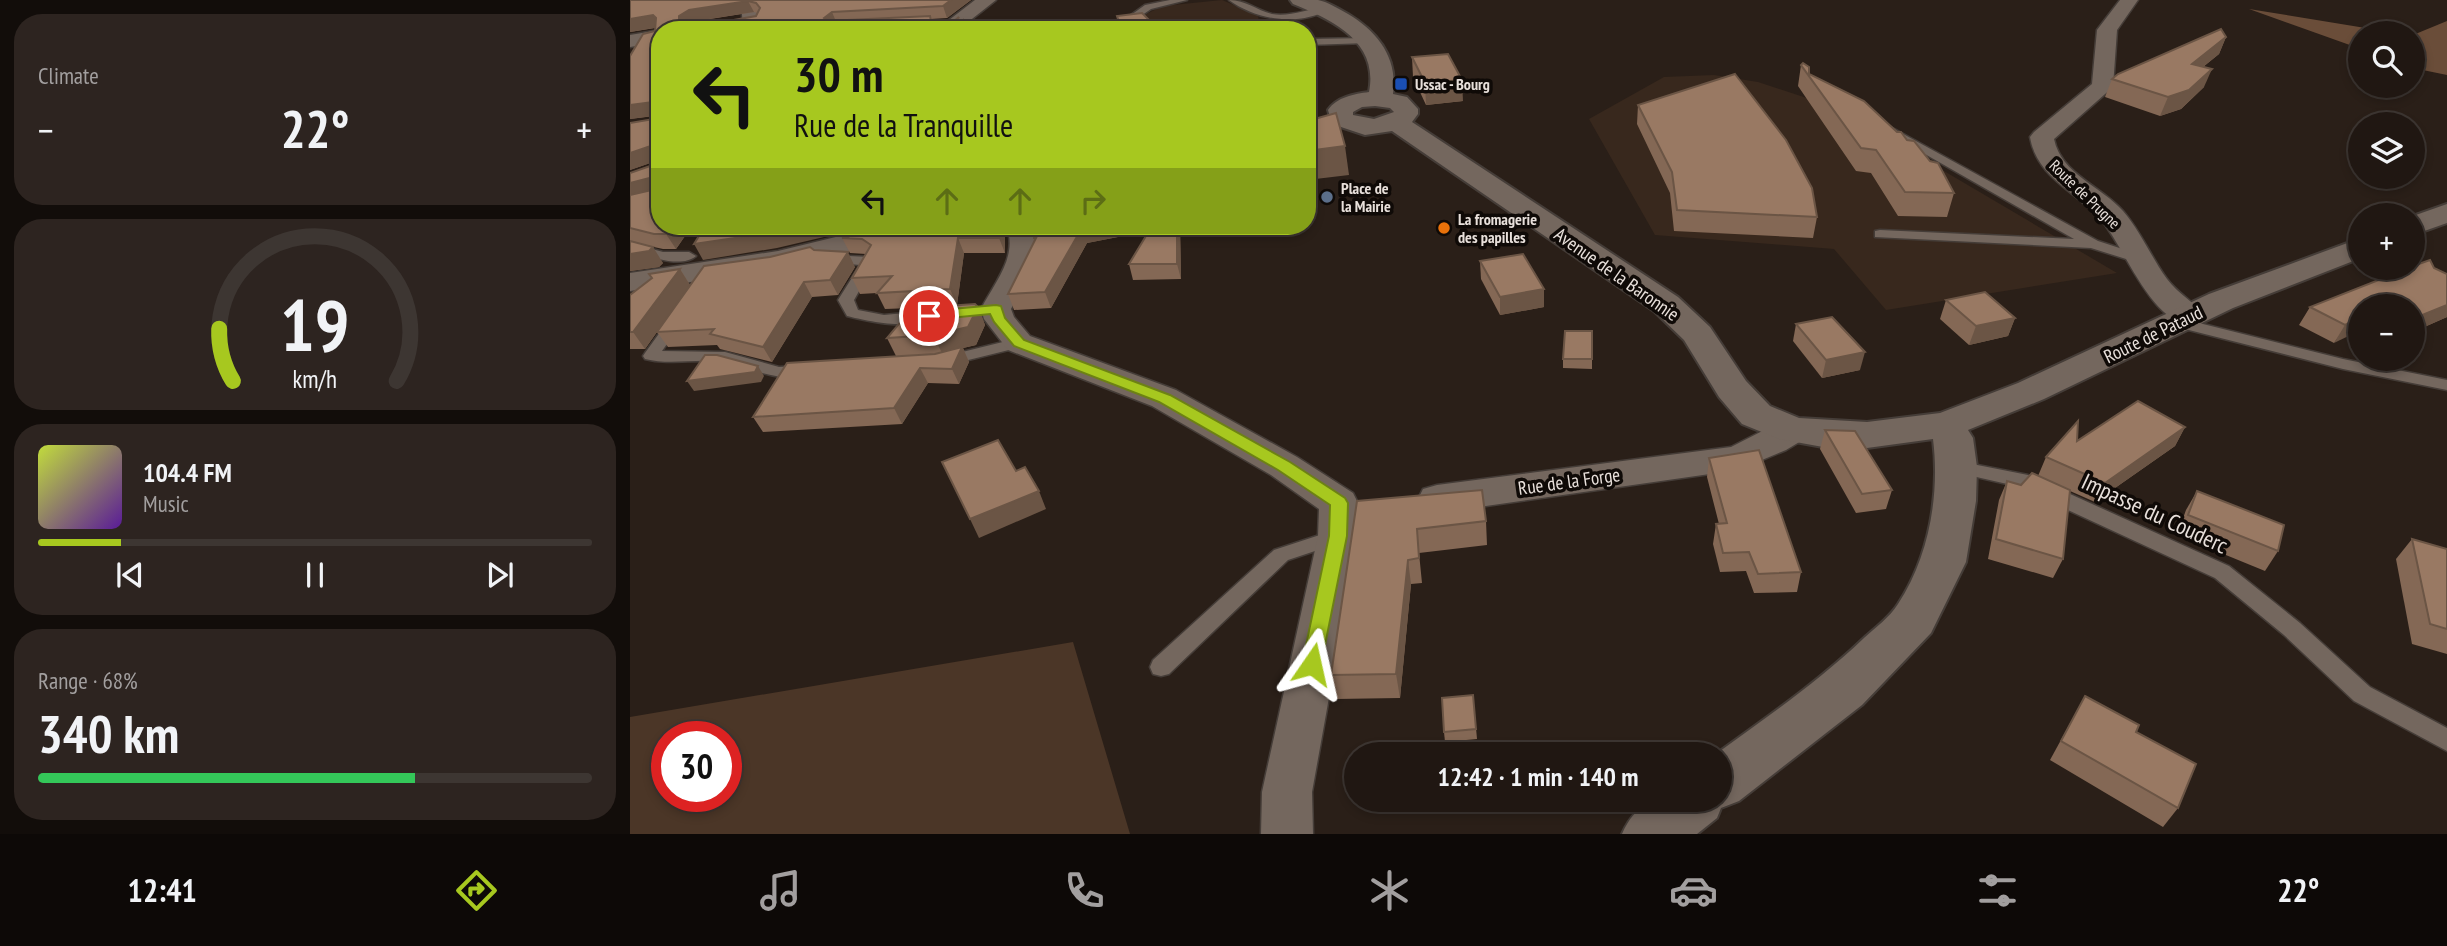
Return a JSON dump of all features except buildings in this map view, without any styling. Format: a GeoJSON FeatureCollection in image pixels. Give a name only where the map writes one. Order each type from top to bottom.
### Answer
{"type":"FeatureCollection","features":[{"type":"Feature","properties":{"kind":"street"},"geometry":{"type":"LineString","coordinates":[[750,0],[753,21]]}},
{"type":"Feature","properties":{"kind":"street"},"geometry":{"type":"LineString","coordinates":[[953,21],[987,0]]}},
{"type":"Feature","properties":{"kind":"street"},"geometry":{"type":"LineString","coordinates":[[1300,0],[1353,24],[1381,60],[1388,110],[1364,126],[1330,121]]}},
{"type":"Feature","properties":{"kind":"street","name":"Route de Prugne"},"geometry":{"type":"LineString","coordinates":[[2129,0],[2107,30],[2102,87],[2042,137],[2042,151],[2051,163],[2106,209],[2185,320]]}},
{"type":"Feature","properties":{"kind":"street"},"geometry":{"type":"LineString","coordinates":[[630,41],[651,38]]}},
{"type":"Feature","properties":{"kind":"street","name":"Avenue de la Baronnie"},"geometry":{"type":"LineString","coordinates":[[1388,110],[1666,304],[1698,334],[1732,389],[1756,415],[1793,429],[1823,434],[1867,435],[1952,446]]}},
{"type":"Feature","properties":{"kind":"street"},"geometry":{"type":"LineString","coordinates":[[2425,221],[2447,213]]}},
{"type":"Feature","properties":{"kind":"street"},"geometry":{"type":"LineString","coordinates":[[630,282],[816,250],[877,235]]}},
{"type":"Feature","properties":{"kind":"street"},"geometry":{"type":"LineString","coordinates":[[1024,235],[1026,250],[990,309],[1019,343],[1164,398],[1284,466],[1348,514],[1287,792],[1287,834]]}},
{"type":"Feature","properties":{"kind":"street","name":"Route de Pataud"},"geometry":{"type":"LineString","coordinates":[[1952,446],[2031,391],[2221,302],[2348,252]]}},
{"type":"Feature","properties":{"kind":"street","name":"Rue de la Forge"},"geometry":{"type":"LineString","coordinates":[[1408,503],[1738,458],[1773,442],[1793,429]]}},
{"type":"Feature","properties":{"kind":"street"},"geometry":{"type":"LineString","coordinates":[[1732,774],[1844,690],[1914,620],[1943,562],[1955,501],[1952,446]]}},
{"type":"Feature","properties":{"kind":"street"},"geometry":{"type":"LineString","coordinates":[[1651,834],[1681,812]]}},
{"type":"Feature","properties":{"kind":"lane"},"geometry":{"type":"LineString","coordinates":[[1129,20],[1148,7],[1182,0]]}},
{"type":"Feature","properties":{"kind":"lane"},"geometry":{"type":"LineString","coordinates":[[1233,0],[1272,17],[1293,16],[1324,9]]}},
{"type":"Feature","properties":{"kind":"lane"},"geometry":{"type":"LineString","coordinates":[[1316,42],[1368,40]]}},
{"type":"Feature","properties":{"kind":"lane"},"geometry":{"type":"LineString","coordinates":[[1873,122],[2093,244],[2142,260]]}},
{"type":"Feature","properties":{"kind":"lane"},"geometry":{"type":"LineString","coordinates":[[1880,234],[2093,244]]}},
{"type":"Feature","properties":{"kind":"lane"},"geometry":{"type":"LineString","coordinates":[[630,247],[662,256],[692,273],[651,356],[724,357],[779,372],[820,370]]}},
{"type":"Feature","properties":{"kind":"lane"},"geometry":{"type":"LineString","coordinates":[[816,250],[827,259],[869,261],[846,300],[852,313],[884,320],[946,314]]}},
{"type":"Feature","properties":{"kind":"lane"},"geometry":{"type":"LineString","coordinates":[[2185,320],[2343,364],[2447,385]]}},
{"type":"Feature","properties":{"kind":"lane"},"geometry":{"type":"LineString","coordinates":[[929,362],[1019,343]]}},
{"type":"Feature","properties":{"kind":"lane","name":"Impasse du Couderc"},"geometry":{"type":"LineString","coordinates":[[1952,446],[2222,572],[2292,629],[2362,694],[2447,740]]}},
{"type":"Feature","properties":{"kind":"lane"},"geometry":{"type":"LineString","coordinates":[[1161,667],[1281,555],[1348,514]]}},
{"type":"Feature","properties":{"kind":"shaded area"},"geometry":{"type":"Polygon","coordinates":[[[1222,0],[1258,15],[1259,21],[1131,21],[1163,6],[1222,0]]]}},
{"type":"Feature","properties":{"kind":"shaded area"},"geometry":{"type":"Polygon","coordinates":[[[2249,9],[2348,25],[2348,44],[2249,9]]]}},
{"type":"Feature","properties":{"kind":"shaded area"},"geometry":{"type":"Polygon","coordinates":[[[2447,21],[2447,75],[2425,70],[2425,30],[2447,21]]]}},
{"type":"Feature","properties":{"kind":"shaded area"},"geometry":{"type":"Polygon","coordinates":[[[1714,75],[1758,82],[1837,108],[2117,273],[1886,310],[1834,249],[1655,235],[1589,119],[1664,77],[1714,75]]]}},
{"type":"Feature","properties":{"kind":"shaded area"},"geometry":{"type":"Polygon","coordinates":[[[1073,642],[1130,834],[630,834],[630,717],[1073,642]]]}},
{"type":"Feature","properties":{"kind":"place","name":"Ussac - Bourg"},"geometry":{"type":"Point","coordinates":[1401,84]}},
{"type":"Feature","properties":{"kind":"place","name":"Place de la Mairie"},"geometry":{"type":"Point","coordinates":[1327,197]}},
{"type":"Feature","properties":{"kind":"place","name":"La fromagerie des papilles"},"geometry":{"type":"Point","coordinates":[1444,228]}},
{"type":"Feature","properties":{"kind":"route"},"geometry":{"type":"LineString","coordinates":[[929,316],[996,309],[999,319],[1019,343],[1164,398],[1284,466],[1339,503],[1338,536],[1312,664]]}}]}
